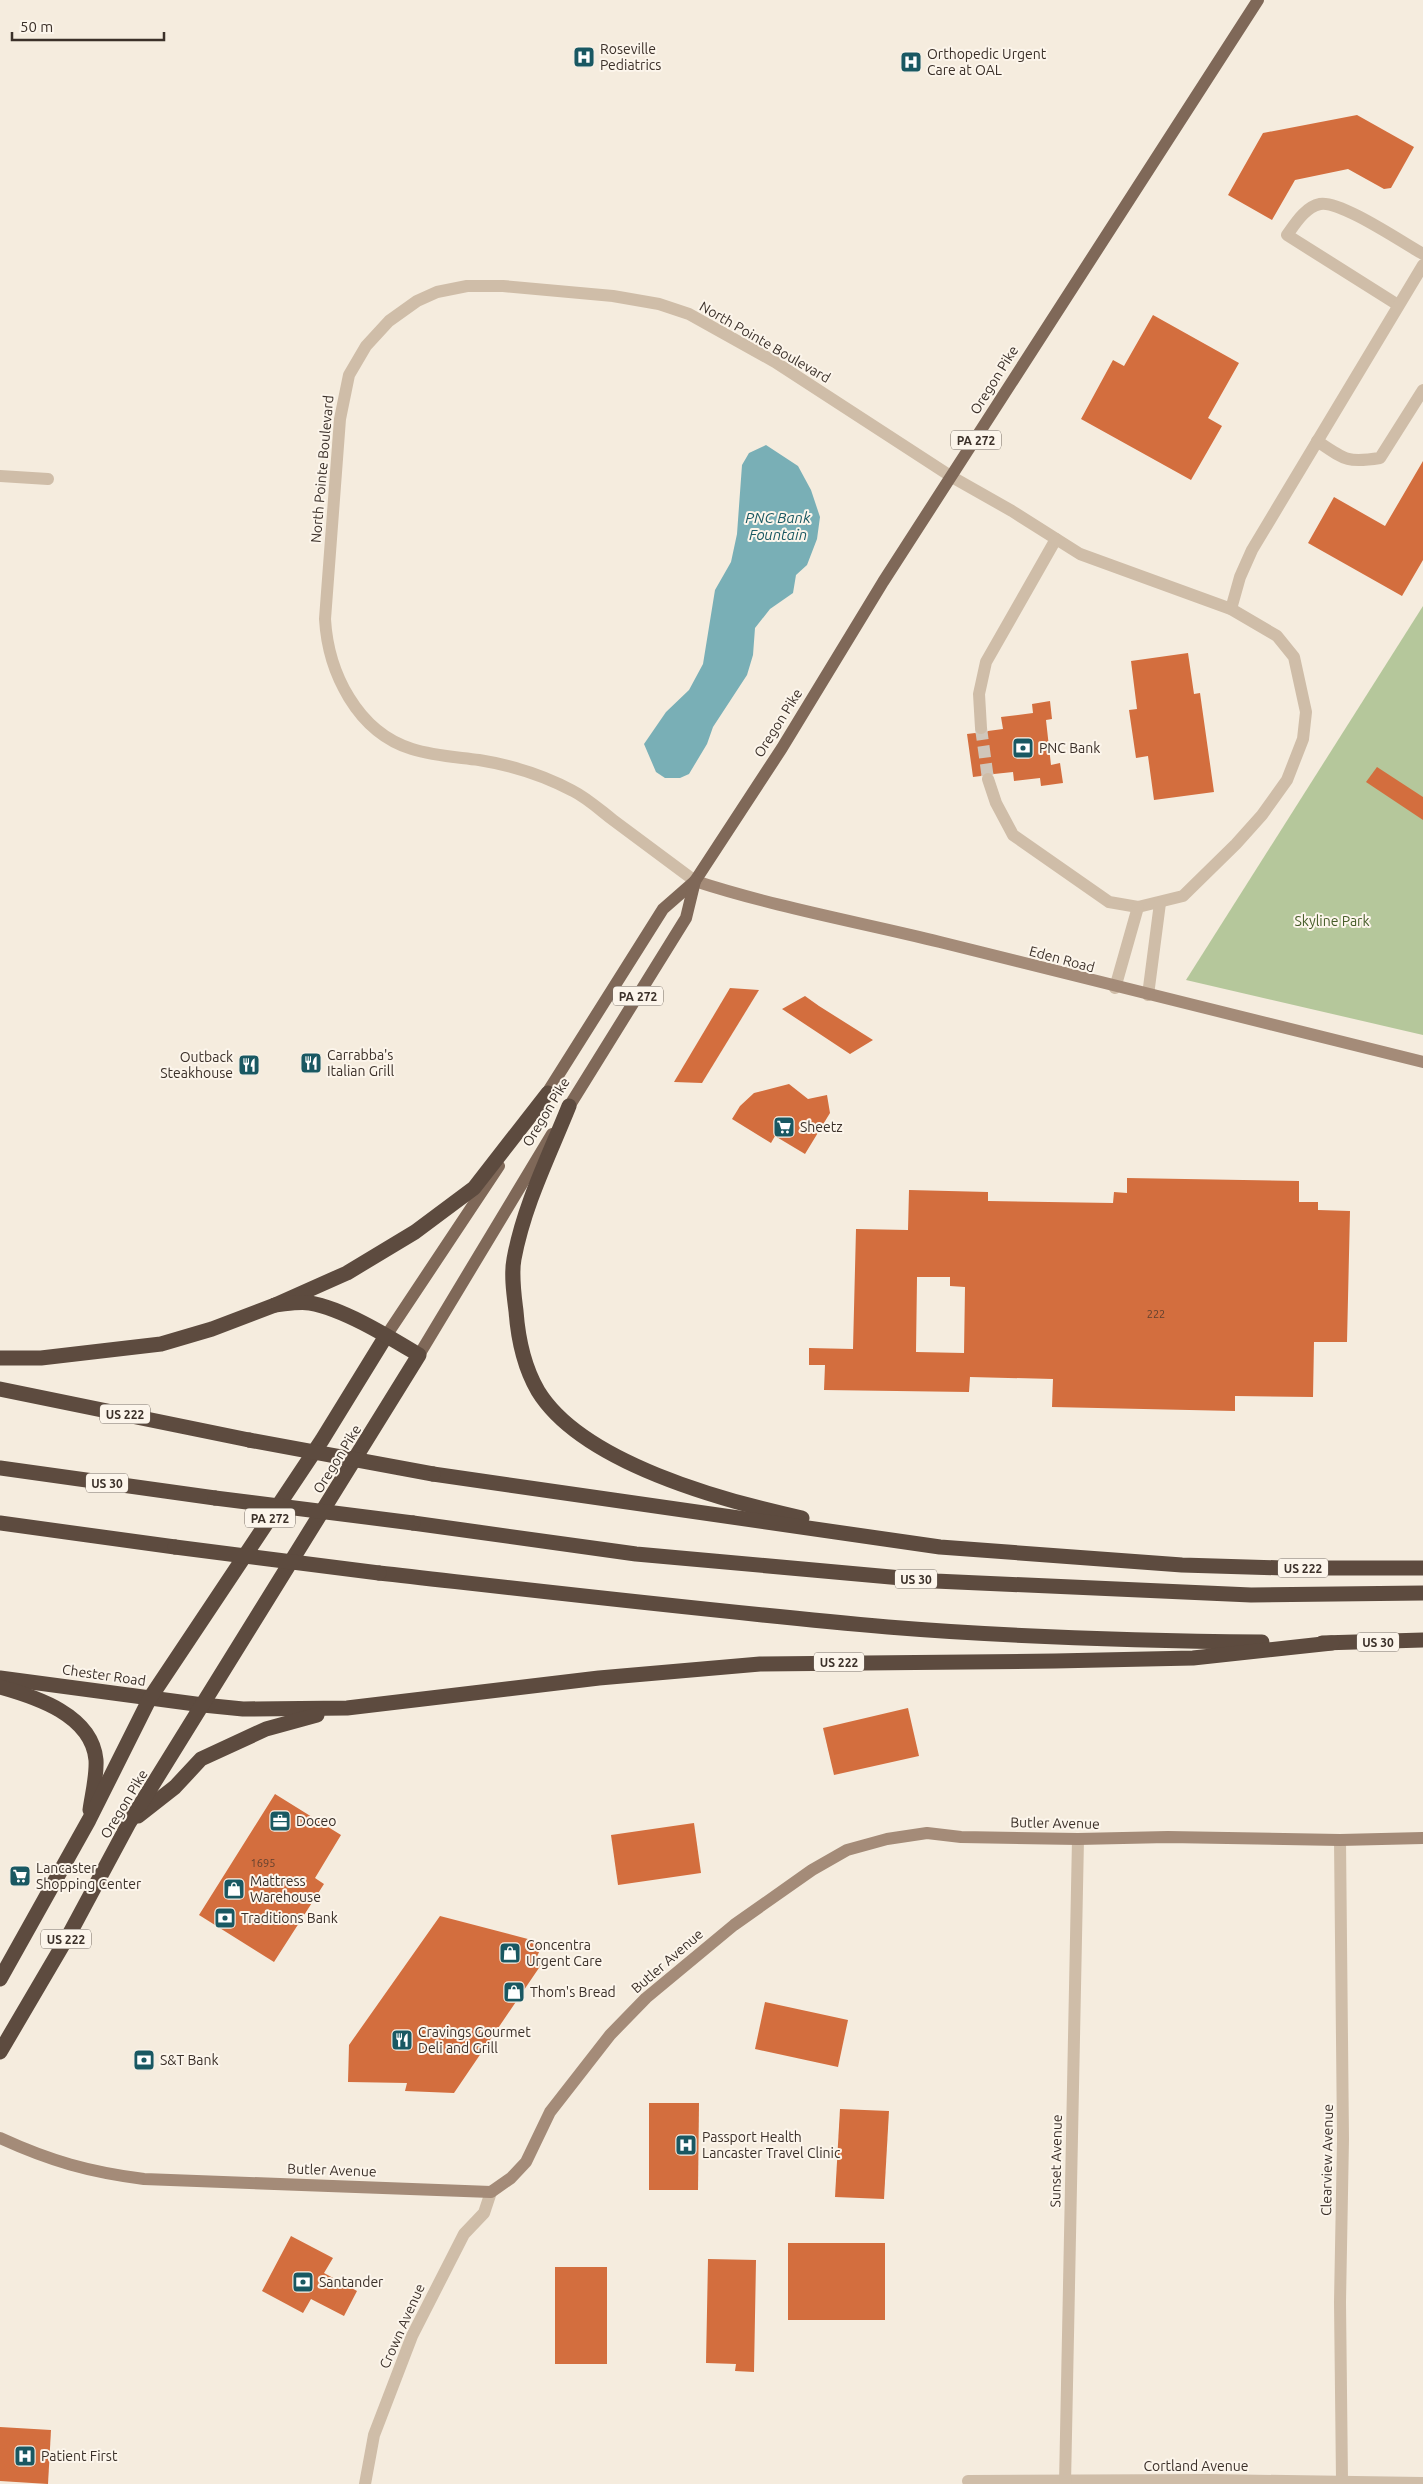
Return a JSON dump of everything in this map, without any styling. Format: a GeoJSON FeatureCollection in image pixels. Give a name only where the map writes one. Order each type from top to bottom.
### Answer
{"type":"FeatureCollection","features":[{"type":"Feature","properties":{"kind":"highway"},"geometry":{"type":"LineString","coordinates":[[0,1358],[42,1358],[161,1344],[212,1329],[275,1305],[347,1273],[415,1232],[474,1188],[548,1093]]}},
{"type":"Feature","properties":{"kind":"highway"},"geometry":{"type":"LineString","coordinates":[[569,1106],[527,1210],[513,1260],[518,1335],[526,1363],[538,1391],[563,1419],[592,1442],[634,1464],[685,1486],[772,1511],[940,1547]]}},
{"type":"Feature","properties":{"kind":"highway"},"geometry":{"type":"LineString","coordinates":[[275,1305],[308,1303],[333,1310],[386,1336],[419,1355]]}},
{"type":"Feature","properties":{"kind":"highway","name":"Oregon Pike"},"geometry":{"type":"LineString","coordinates":[[0,1979],[89,1820],[150,1698],[322,1440],[386,1336]]}},
{"type":"Feature","properties":{"kind":"highway","name":"Oregon Pike"},"geometry":{"type":"LineString","coordinates":[[0,2052],[71,1931],[129,1823],[419,1355]]}},
{"type":"Feature","properties":{"kind":"highway","name":"US 222"},"geometry":{"type":"LineString","coordinates":[[0,1389],[249,1440],[433,1474],[940,1547],[1182,1565],[1283,1568],[1423,1568]]}},
{"type":"Feature","properties":{"kind":"highway","name":"US 30"},"geometry":{"type":"LineString","coordinates":[[0,1468],[636,1554],[935,1581],[1251,1595],[1423,1592]]}},
{"type":"Feature","properties":{"kind":"highway","name":"US 30"},"geometry":{"type":"LineString","coordinates":[[0,1523],[379,1573],[728,1612],[890,1627],[1050,1636],[1332,1643],[1423,1640]]}},
{"type":"Feature","properties":{"kind":"highway","name":"US 222"},"geometry":{"type":"LineString","coordinates":[[129,1823],[175,1787],[201,1759],[266,1729],[347,1708],[599,1678],[760,1664],[1047,1662],[1193,1658],[1332,1643]]}},
{"type":"Feature","properties":{"kind":"highway","name":"Chester Road"},"geometry":{"type":"LineString","coordinates":[[0,1678],[243,1709],[347,1708]]}},
{"type":"Feature","properties":{"kind":"highway"},"geometry":{"type":"LineString","coordinates":[[0,1687],[38,1698],[60,1710],[78,1725],[90,1742],[96,1760],[89,1820]]}},
{"type":"Feature","properties":{"kind":"main road","name":"Oregon Pike"},"geometry":{"type":"LineString","coordinates":[[386,1336],[548,1093],[663,909],[695,881],[782,748],[882,582],[952,477],[1102,239],[1163,150],[1258,0]]}},
{"type":"Feature","properties":{"kind":"main road","name":"Oregon Pike"},"geometry":{"type":"LineString","coordinates":[[419,1355],[569,1106],[686,918],[695,881]]}},
{"type":"Feature","properties":{"kind":"street"},"geometry":{"type":"LineString","coordinates":[[1398,306],[1287,235],[1300,216],[1319,204],[1338,206],[1423,254]]}},
{"type":"Feature","properties":{"kind":"street"},"geometry":{"type":"LineString","coordinates":[[1231,609],[1240,577],[1252,550],[1423,265]]}},
{"type":"Feature","properties":{"kind":"street","name":"North Pointe Boulevard"},"geometry":{"type":"LineString","coordinates":[[695,881],[574,791],[510,767],[480,760],[436,756],[410,749],[388,737],[362,717],[349,698],[335,669],[326,641],[326,619],[340,419],[344,391],[357,360],[366,346],[389,321],[417,301],[437,292],[466,286],[503,286],[594,294],[659,304],[689,314],[775,362],[952,477],[1080,554],[1231,609],[1277,636],[1294,657],[1306,712],[1303,740],[1287,780],[1262,816],[1183,896],[1138,907]]}},
{"type":"Feature","properties":{"kind":"street"},"geometry":{"type":"LineString","coordinates":[[1317,441],[1339,456],[1355,462],[1380,458],[1423,390]]}},
{"type":"Feature","properties":{"kind":"street"},"geometry":{"type":"LineString","coordinates":[[0,476],[48,479]]}},
{"type":"Feature","properties":{"kind":"street"},"geometry":{"type":"LineString","coordinates":[[981,728],[979,694],[986,662],[1056,539]]}},
{"type":"Feature","properties":{"kind":"street"},"geometry":{"type":"LineString","coordinates":[[988,779],[996,802],[1014,835],[1109,902],[1138,907],[1115,988]]}},
{"type":"Feature","properties":{"kind":"street","name":"Eden Road"},"geometry":{"type":"LineString","coordinates":[[695,881],[769,903],[938,942],[1115,988],[1423,1062]]}},
{"type":"Feature","properties":{"kind":"street"},"geometry":{"type":"LineString","coordinates":[[1148,996],[1160,903]]}},
{"type":"Feature","properties":{"kind":"street","name":"Butler Avenue"},"geometry":{"type":"LineString","coordinates":[[0,2138],[55,2162],[101,2174],[144,2179],[491,2192],[511,2178],[526,2162],[556,2105],[610,2035],[646,1998],[721,1935],[812,1870],[847,1850],[887,1839],[927,1833],[960,1837],[1078,1839],[1168,1837],[1340,1840],[1423,1838]]}},
{"type":"Feature","properties":{"kind":"street","name":"Sunset Avenue"},"geometry":{"type":"LineString","coordinates":[[1065,2483],[1078,1839]]}},
{"type":"Feature","properties":{"kind":"street","name":"Clearview Avenue"},"geometry":{"type":"LineString","coordinates":[[1340,1840],[1343,2139],[1340,2302],[1342,2481]]}},
{"type":"Feature","properties":{"kind":"street","name":"Crown Avenue"},"geometry":{"type":"LineString","coordinates":[[365,2484],[374,2435],[412,2336],[464,2234],[484,2213],[491,2192]]}},
{"type":"Feature","properties":{"kind":"street","name":"Cortland Avenue"},"geometry":{"type":"LineString","coordinates":[[968,2481],[1065,2483],[1342,2481],[1423,2483]]}},
{"type":"Feature","properties":{"kind":"green space","name":"Skyline Park"},"geometry":{"type":"Polygon","coordinates":[[[1423,606],[1423,1035],[1186,980],[1423,606]]]}},
{"type":"Feature","properties":{"kind":"water","name":"PNC Bank Fountain"},"geometry":{"type":"Polygon","coordinates":[[[766,445],[798,466],[811,490],[820,517],[817,539],[807,565],[796,575],[793,593],[770,609],[755,628],[753,655],[747,675],[713,727],[707,744],[689,774],[680,778],[665,778],[656,772],[644,744],[666,712],[689,690],[703,664],[715,590],[731,562],[737,534],[742,465],[749,453],[766,445]]]}},
{"type":"Feature","properties":{"kind":"building"},"geometry":{"type":"Polygon","coordinates":[[[1357,115],[1414,147],[1391,188],[1384,189],[1348,169],[1295,180],[1272,220],[1228,195],[1263,133],[1357,115]]]}},
{"type":"Feature","properties":{"kind":"building"},"geometry":{"type":"Polygon","coordinates":[[[1153,315],[1239,363],[1208,418],[1222,426],[1191,480],[1081,419],[1113,360],[1124,366],[1153,315]]]}},
{"type":"Feature","properties":{"kind":"building"},"geometry":{"type":"Polygon","coordinates":[[[1423,461],[1423,560],[1402,596],[1308,543],[1334,497],[1385,526],[1423,461]]]}},
{"type":"Feature","properties":{"kind":"building"},"geometry":{"type":"Polygon","coordinates":[[[1188,653],[1194,694],[1200,693],[1214,792],[1154,800],[1148,756],[1136,758],[1129,710],[1137,709],[1131,661],[1188,653]]]}},
{"type":"Feature","properties":{"kind":"building"},"geometry":{"type":"Polygon","coordinates":[[[1050,701],[1052,719],[1046,720],[1051,765],[1060,763],[1063,783],[1041,786],[1040,778],[1014,781],[1013,772],[994,774],[986,771],[981,776],[973,777],[967,734],[975,733],[982,736],[988,731],[1003,729],[1001,717],[1033,713],[1032,704],[1050,701]]]}},
{"type":"Feature","properties":{"kind":"building"},"geometry":{"type":"Polygon","coordinates":[[[1377,767],[1423,797],[1423,820],[1366,782],[1377,767]]]}},
{"type":"Feature","properties":{"kind":"building"},"geometry":{"type":"Polygon","coordinates":[[[730,988],[759,990],[702,1083],[674,1082],[730,988]]]}},
{"type":"Feature","properties":{"kind":"building"},"geometry":{"type":"Polygon","coordinates":[[[805,996],[873,1040],[850,1054],[782,1009],[805,996]]]}},
{"type":"Feature","properties":{"kind":"building","name":"Sheetz"},"geometry":{"type":"Polygon","coordinates":[[[789,1084],[808,1099],[827,1095],[830,1113],[805,1154],[775,1136],[771,1143],[732,1119],[740,1106],[754,1093],[789,1084]]]}},
{"type":"Feature","properties":{"kind":"building"},"geometry":{"type":"Polygon","coordinates":[[[1127,1178],[1299,1181],[1299,1202],[1318,1202],[1318,1210],[1350,1211],[1347,1342],[1314,1342],[1313,1397],[1235,1396],[1235,1411],[1052,1407],[1053,1379],[970,1377],[969,1392],[824,1390],[825,1365],[809,1365],[809,1348],[853,1349],[856,1229],[908,1230],[909,1190],[988,1192],[988,1201],[1113,1203],[1114,1192],[1127,1193],[1127,1178]],[[917,1277],[916,1352],[964,1353],[965,1287],[950,1286],[950,1277],[917,1277]]]}},
{"type":"Feature","properties":{"kind":"building"},"geometry":{"type":"Polygon","coordinates":[[[908,1708],[919,1756],[834,1775],[823,1728],[908,1708]]]}},
{"type":"Feature","properties":{"kind":"building"},"geometry":{"type":"Polygon","coordinates":[[[275,1794],[341,1835],[315,1878],[324,1884],[274,1962],[199,1915],[275,1794]]]}},
{"type":"Feature","properties":{"kind":"building"},"geometry":{"type":"Polygon","coordinates":[[[694,1823],[701,1873],[618,1885],[611,1835],[694,1823]]]}},
{"type":"Feature","properties":{"kind":"building"},"geometry":{"type":"Polygon","coordinates":[[[440,1916],[543,1943],[536,1959],[543,1962],[454,2093],[405,2091],[407,2083],[348,2082],[349,2045],[440,1916]]]}},
{"type":"Feature","properties":{"kind":"building"},"geometry":{"type":"Polygon","coordinates":[[[765,2002],[848,2020],[838,2067],[755,2049],[765,2002]]]}},
{"type":"Feature","properties":{"kind":"building"},"geometry":{"type":"Polygon","coordinates":[[[649,2103],[699,2103],[698,2190],[649,2190],[649,2103]]]}},
{"type":"Feature","properties":{"kind":"building"},"geometry":{"type":"Polygon","coordinates":[[[840,2109],[889,2111],[884,2199],[835,2197],[840,2109]]]}},
{"type":"Feature","properties":{"kind":"building","name":"Santander"},"geometry":{"type":"Polygon","coordinates":[[[291,2236],[333,2258],[324,2273],[357,2291],[344,2316],[311,2299],[303,2313],[262,2291],[291,2236]]]}},
{"type":"Feature","properties":{"kind":"building"},"geometry":{"type":"Polygon","coordinates":[[[788,2243],[885,2243],[885,2320],[788,2320],[788,2243]]]}},
{"type":"Feature","properties":{"kind":"building"},"geometry":{"type":"Polygon","coordinates":[[[708,2259],[756,2260],[754,2372],[735,2371],[736,2364],[706,2363],[708,2259]]]}},
{"type":"Feature","properties":{"kind":"building"},"geometry":{"type":"Polygon","coordinates":[[[555,2267],[607,2267],[607,2364],[555,2364],[555,2267]]]}},
{"type":"Feature","properties":{"kind":"building","name":"Patient First"},"geometry":{"type":"Polygon","coordinates":[[[0,2427],[51,2430],[48,2484],[0,2481],[0,2427]]]}},
{"type":"Feature","properties":{"kind":"tunnel"},"geometry":{"type":"LineString","coordinates":[[981,728],[988,779]]}},
{"type":"Feature","properties":{"kind":"place","name":"Roseville Pediatrics"},"geometry":{"type":"Point","coordinates":[584,57]}},
{"type":"Feature","properties":{"kind":"place","name":"Orthopedic Urgent Care at OAL"},"geometry":{"type":"Point","coordinates":[911,62]}},
{"type":"Feature","properties":{"kind":"place","name":"PNC Bank"},"geometry":{"type":"Point","coordinates":[1023,748]}},
{"type":"Feature","properties":{"kind":"place","name":"Carrabba's Italian Grill"},"geometry":{"type":"Point","coordinates":[311,1063]}},
{"type":"Feature","properties":{"kind":"place","name":"Outback Steakhouse"},"geometry":{"type":"Point","coordinates":[249,1065]}},
{"type":"Feature","properties":{"kind":"place","name":"Sheetz"},"geometry":{"type":"Point","coordinates":[784,1127]}},
{"type":"Feature","properties":{"kind":"place","name":"Doceo"},"geometry":{"type":"Point","coordinates":[280,1821]}},
{"type":"Feature","properties":{"kind":"place","name":"Lancaster Shopping Center"},"geometry":{"type":"Point","coordinates":[20,1876]}},
{"type":"Feature","properties":{"kind":"place","name":"Mattress Warehouse"},"geometry":{"type":"Point","coordinates":[234,1889]}},
{"type":"Feature","properties":{"kind":"place","name":"Traditions Bank"},"geometry":{"type":"Point","coordinates":[225,1918]}},
{"type":"Feature","properties":{"kind":"place","name":"Concentra Urgent Care"},"geometry":{"type":"Point","coordinates":[510,1953]}},
{"type":"Feature","properties":{"kind":"place","name":"Thom's Bread"},"geometry":{"type":"Point","coordinates":[514,1992]}},
{"type":"Feature","properties":{"kind":"place","name":"Cravings Gourmet Deli and Grill"},"geometry":{"type":"Point","coordinates":[402,2040]}},
{"type":"Feature","properties":{"kind":"place","name":"S&T Bank"},"geometry":{"type":"Point","coordinates":[144,2060]}},
{"type":"Feature","properties":{"kind":"place","name":"Passport Health Lancaster Travel Clinic"},"geometry":{"type":"Point","coordinates":[686,2145]}},
{"type":"Feature","properties":{"kind":"place","name":"Santander"},"geometry":{"type":"Point","coordinates":[303,2282]}},
{"type":"Feature","properties":{"kind":"place","name":"Patient First"},"geometry":{"type":"Point","coordinates":[25,2456]}}]}
